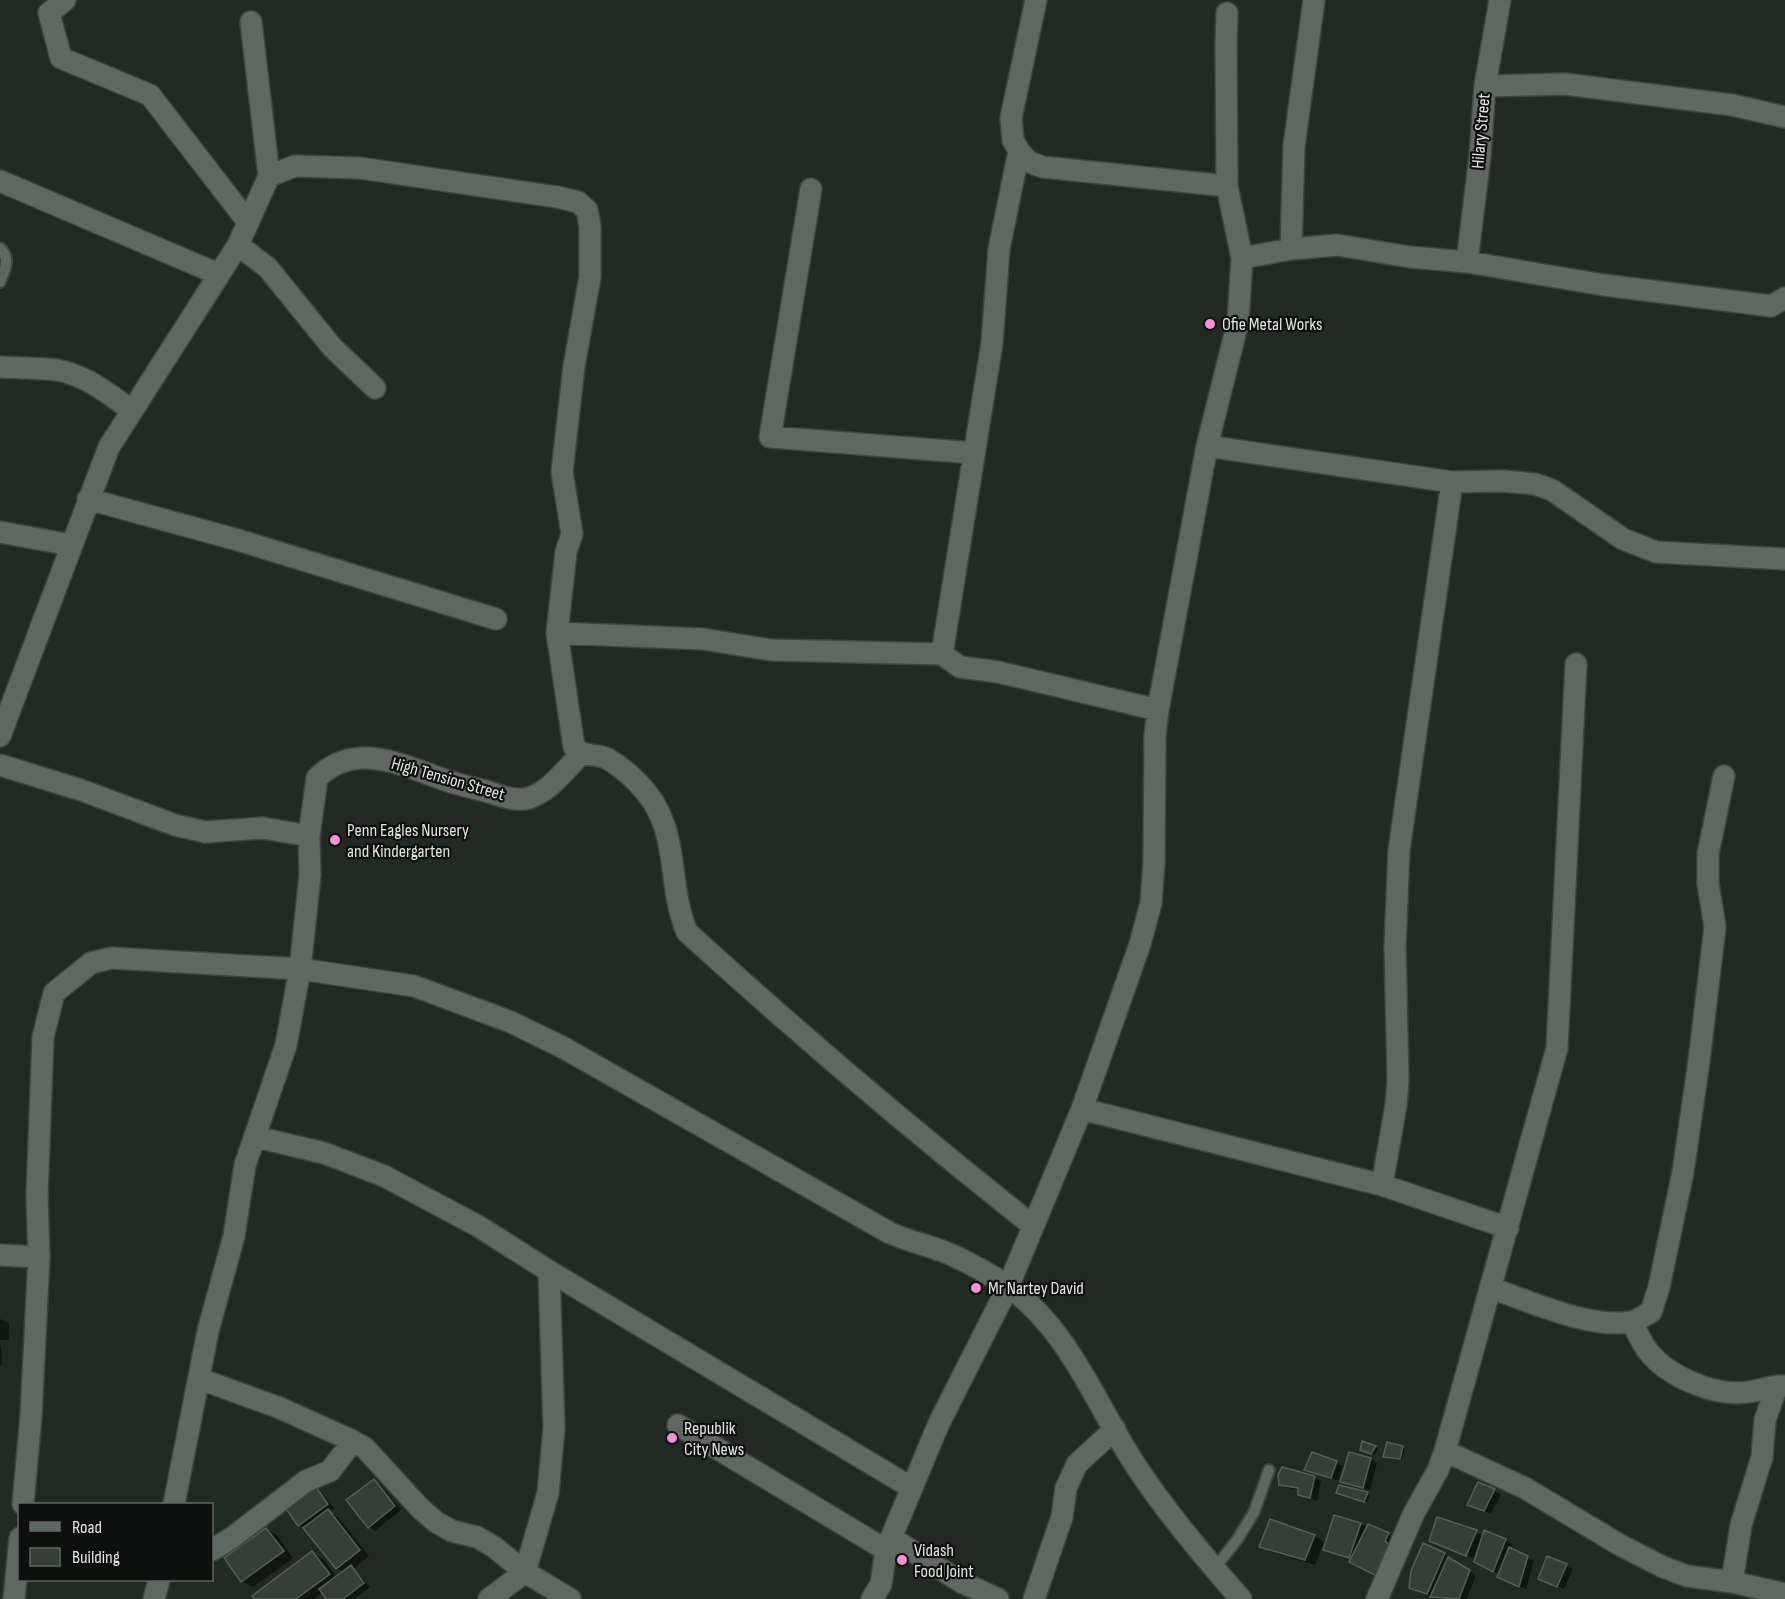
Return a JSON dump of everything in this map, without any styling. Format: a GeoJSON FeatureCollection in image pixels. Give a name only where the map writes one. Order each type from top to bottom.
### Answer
{"type":"FeatureCollection","features":[{"type":"Feature","properties":{"kind":"street"},"geometry":{"type":"LineString","coordinates":[[65,0],[49,13],[61,58],[150,95],[248,222]]}},
{"type":"Feature","properties":{"kind":"street"},"geometry":{"type":"LineString","coordinates":[[1036,0],[1011,118],[1013,140],[1029,162],[1043,167],[1227,186]]}},
{"type":"Feature","properties":{"kind":"street"},"geometry":{"type":"LineString","coordinates":[[1290,249],[1294,146],[1314,0]]}},
{"type":"Feature","properties":{"kind":"street","name":"Hilary Street"},"geometry":{"type":"LineString","coordinates":[[1467,262],[1485,86],[1500,0]]}},
{"type":"Feature","properties":{"kind":"street"},"geometry":{"type":"LineString","coordinates":[[872,1599],[881,1584],[889,1544],[939,1423],[1008,1287],[1082,1109],[1140,944],[1151,903],[1154,862],[1155,735],[1158,710],[1208,447],[1238,322],[1242,258],[1227,186],[1227,13]]}},
{"type":"Feature","properties":{"kind":"street"},"geometry":{"type":"LineString","coordinates":[[0,736],[108,447],[238,244],[269,176],[251,22]]}},
{"type":"Feature","properties":{"kind":"street"},"geometry":{"type":"LineString","coordinates":[[1485,86],[1565,84],[1732,105],[1785,117]]}},
{"type":"Feature","properties":{"kind":"street"},"geometry":{"type":"LineString","coordinates":[[942,654],[992,343],[999,249],[1019,151]]}},
{"type":"Feature","properties":{"kind":"street"},"geometry":{"type":"LineString","coordinates":[[269,176],[295,166],[360,168],[557,197],[578,202],[587,210],[590,227],[590,278],[574,366],[562,472],[572,534],[566,552],[557,633],[574,747],[581,754],[599,756],[609,760],[635,780],[653,799],[663,817],[681,920],[687,933],[785,1021],[932,1146],[1032,1225]]}},
{"type":"Feature","properties":{"kind":"street"},"geometry":{"type":"LineString","coordinates":[[0,182],[218,274]]}},
{"type":"Feature","properties":{"kind":"street"},"geometry":{"type":"LineString","coordinates":[[811,189],[770,437],[974,453]]}},
{"type":"Feature","properties":{"kind":"street"},"geometry":{"type":"LineString","coordinates":[[238,244],[268,268],[332,347],[375,388]]}},
{"type":"Feature","properties":{"kind":"street"},"geometry":{"type":"LineString","coordinates":[[1242,258],[1290,249],[1337,245],[1467,262],[1604,285],[1771,306],[1785,298]]}},
{"type":"Feature","properties":{"kind":"street"},"geometry":{"type":"LineString","coordinates":[[0,367],[58,370],[99,386],[131,410]]}},
{"type":"Feature","properties":{"kind":"street"},"geometry":{"type":"LineString","coordinates":[[1208,447],[1452,482],[1503,481],[1535,484],[1552,490],[1623,538],[1656,552],[1785,559]]}},
{"type":"Feature","properties":{"kind":"street"},"geometry":{"type":"LineString","coordinates":[[1382,1185],[1398,1081],[1395,1055],[1395,946],[1399,850],[1452,482]]}},
{"type":"Feature","properties":{"kind":"street"},"geometry":{"type":"LineString","coordinates":[[88,500],[238,540],[496,619]]}},
{"type":"Feature","properties":{"kind":"street"},"geometry":{"type":"LineString","coordinates":[[0,532],[71,545]]}},
{"type":"Feature","properties":{"kind":"street"},"geometry":{"type":"LineString","coordinates":[[557,633],[704,639],[771,650],[942,654],[960,668],[998,672],[1158,710]]}},
{"type":"Feature","properties":{"kind":"street"},"geometry":{"type":"LineString","coordinates":[[1377,1599],[1414,1514],[1438,1470],[1445,1451],[1557,1048],[1576,664]]}},
{"type":"Feature","properties":{"kind":"street","name":"High Tension Street"},"geometry":{"type":"LineString","coordinates":[[174,1503],[208,1331],[234,1236],[245,1165],[286,1045],[300,969],[310,875],[309,836],[317,778],[337,762],[365,758],[396,761],[445,780],[505,797],[528,798],[551,785],[581,754]]}},
{"type":"Feature","properties":{"kind":"street"},"geometry":{"type":"LineString","coordinates":[[0,765],[81,790],[175,825],[205,832],[263,828],[309,836]]}},
{"type":"Feature","properties":{"kind":"street"},"geometry":{"type":"LineString","coordinates":[[1491,1288],[1564,1314],[1608,1323],[1632,1322],[1651,1312],[1659,1287],[1683,1172],[1714,945],[1715,927],[1708,884],[1708,854],[1724,777]]}},
{"type":"Feature","properties":{"kind":"street"},"geometry":{"type":"LineString","coordinates":[[23,1503],[31,1416],[39,1257],[37,1196],[43,1037],[54,993],[91,963],[112,958],[300,969],[414,986],[511,1022],[654,1097],[890,1233],[947,1253],[1008,1287],[1034,1308],[1053,1330],[1098,1398],[1148,1484],[1214,1569],[1241,1599]]}},
{"type":"Feature","properties":{"kind":"street"},"geometry":{"type":"LineString","coordinates":[[1082,1109],[1382,1185],[1508,1228]]}},
{"type":"Feature","properties":{"kind":"street"},"geometry":{"type":"LineString","coordinates":[[256,1137],[324,1153],[384,1176],[478,1226],[549,1271],[912,1488]]}},
{"type":"Feature","properties":{"kind":"street"},"geometry":{"type":"LineString","coordinates":[[0,1255],[39,1257]]}},
{"type":"Feature","properties":{"kind":"street"},"geometry":{"type":"LineString","coordinates":[[489,1599],[525,1572],[548,1493],[554,1428],[549,1271]]}},
{"type":"Feature","properties":{"kind":"street"},"geometry":{"type":"LineString","coordinates":[[1632,1322],[1648,1351],[1678,1377],[1720,1392],[1748,1393],[1781,1386]]}},
{"type":"Feature","properties":{"kind":"street"},"geometry":{"type":"LineString","coordinates":[[200,1378],[280,1408],[365,1448],[420,1508],[436,1522],[452,1531],[477,1537],[494,1547],[525,1572],[570,1599]]}},
{"type":"Feature","properties":{"kind":"street"},"geometry":{"type":"LineString","coordinates":[[1732,1582],[1741,1525],[1762,1457],[1765,1420],[1781,1386]]}},
{"type":"Feature","properties":{"kind":"street"},"geometry":{"type":"LineString","coordinates":[[678,1425],[889,1544],[998,1599]]}},
{"type":"Feature","properties":{"kind":"street"},"geometry":{"type":"LineString","coordinates":[[1034,1599],[1062,1518],[1066,1488],[1077,1464],[1115,1429]]}},
{"type":"Feature","properties":{"kind":"street"},"geometry":{"type":"LineString","coordinates":[[213,1549],[233,1537],[313,1476],[330,1471],[353,1441]]}},
{"type":"Feature","properties":{"kind":"street"},"geometry":{"type":"LineString","coordinates":[[1445,1451],[1525,1488],[1620,1545],[1663,1567],[1687,1576],[1732,1582],[1785,1594]]}},
{"type":"Feature","properties":{"kind":"street"},"geometry":{"type":"LineString","coordinates":[[14,1599],[18,1558]]}},
{"type":"Feature","properties":{"kind":"street"},"geometry":{"type":"LineString","coordinates":[[154,1599],[159,1581]]}},
{"type":"Feature","properties":{"kind":"lane"},"geometry":{"type":"LineString","coordinates":[[0,248],[6,254],[8,264],[0,282]]}},
{"type":"Feature","properties":{"kind":"lane"},"geometry":{"type":"LineString","coordinates":[[1214,1569],[1237,1540],[1254,1512],[1269,1470]]}},
{"type":"Feature","properties":{"kind":"building"},"geometry":{"type":"Polygon","coordinates":[[[1362,1441],[1376,1446],[1371,1454],[1360,1450],[1362,1441]]]}},
{"type":"Feature","properties":{"kind":"building"},"geometry":{"type":"Polygon","coordinates":[[[1387,1442],[1403,1446],[1400,1459],[1383,1457],[1387,1442]]]}},
{"type":"Feature","properties":{"kind":"building"},"geometry":{"type":"Polygon","coordinates":[[[1312,1452],[1337,1461],[1331,1478],[1304,1470],[1312,1452]]]}},
{"type":"Feature","properties":{"kind":"building"},"geometry":{"type":"Polygon","coordinates":[[[1349,1452],[1371,1458],[1363,1488],[1340,1482],[1349,1452]]]}},
{"type":"Feature","properties":{"kind":"building"},"geometry":{"type":"Polygon","coordinates":[[[1282,1467],[1315,1476],[1310,1498],[1298,1495],[1298,1488],[1279,1485],[1278,1475],[1282,1467]]]}},
{"type":"Feature","properties":{"kind":"building"},"geometry":{"type":"Polygon","coordinates":[[[374,1479],[395,1506],[368,1528],[346,1500],[374,1479]]]}},
{"type":"Feature","properties":{"kind":"building"},"geometry":{"type":"Polygon","coordinates":[[[1478,1482],[1495,1489],[1484,1511],[1467,1505],[1478,1482]]]}},
{"type":"Feature","properties":{"kind":"building"},"geometry":{"type":"Polygon","coordinates":[[[314,1484],[328,1504],[298,1526],[284,1506],[314,1484]]]}},
{"type":"Feature","properties":{"kind":"building"},"geometry":{"type":"Polygon","coordinates":[[[1339,1485],[1368,1492],[1364,1502],[1336,1493],[1339,1485]]]}},
{"type":"Feature","properties":{"kind":"building"},"geometry":{"type":"Polygon","coordinates":[[[328,1509],[360,1550],[336,1569],[303,1528],[328,1509]]]}},
{"type":"Feature","properties":{"kind":"building"},"geometry":{"type":"Polygon","coordinates":[[[1334,1515],[1361,1523],[1349,1558],[1323,1550],[1334,1515]]]}},
{"type":"Feature","properties":{"kind":"building"},"geometry":{"type":"Polygon","coordinates":[[[1437,1517],[1477,1530],[1466,1556],[1429,1541],[1437,1517]]]}},
{"type":"Feature","properties":{"kind":"building"},"geometry":{"type":"Polygon","coordinates":[[[1270,1519],[1315,1535],[1305,1560],[1259,1547],[1270,1519]]]}},
{"type":"Feature","properties":{"kind":"building"},"geometry":{"type":"Polygon","coordinates":[[[1368,1524],[1389,1533],[1385,1541],[1391,1546],[1385,1568],[1379,1566],[1375,1575],[1349,1562],[1368,1524]]]}},
{"type":"Feature","properties":{"kind":"building"},"geometry":{"type":"Polygon","coordinates":[[[266,1528],[284,1551],[241,1582],[224,1558],[266,1528]]]}},
{"type":"Feature","properties":{"kind":"building"},"geometry":{"type":"Polygon","coordinates":[[[1484,1530],[1506,1539],[1493,1572],[1474,1562],[1484,1530]]]}},
{"type":"Feature","properties":{"kind":"building"},"geometry":{"type":"Polygon","coordinates":[[[1423,1543],[1445,1553],[1427,1594],[1409,1588],[1411,1571],[1423,1543]]]}},
{"type":"Feature","properties":{"kind":"building"},"geometry":{"type":"Polygon","coordinates":[[[1509,1547],[1528,1556],[1519,1587],[1497,1577],[1509,1547]]]}},
{"type":"Feature","properties":{"kind":"building"},"geometry":{"type":"Polygon","coordinates":[[[312,1551],[330,1574],[296,1599],[254,1599],[252,1596],[312,1551]]]}},
{"type":"Feature","properties":{"kind":"building"},"geometry":{"type":"Polygon","coordinates":[[[1547,1556],[1567,1564],[1557,1587],[1538,1579],[1547,1556]]]}},
{"type":"Feature","properties":{"kind":"building"},"geometry":{"type":"Polygon","coordinates":[[[1448,1557],[1470,1570],[1459,1599],[1430,1597],[1448,1557]]]}},
{"type":"Feature","properties":{"kind":"building"},"geometry":{"type":"Polygon","coordinates":[[[351,1565],[364,1583],[343,1599],[326,1599],[319,1589],[351,1565]]]}},
{"type":"Feature","properties":{"kind":"place","name":"Ofie Metal Works"},"geometry":{"type":"Point","coordinates":[1210,324]}},
{"type":"Feature","properties":{"kind":"place","name":"Penn Eagles Nursery and Kindergarten"},"geometry":{"type":"Point","coordinates":[335,840]}},
{"type":"Feature","properties":{"kind":"place","name":"Mr Nartey David"},"geometry":{"type":"Point","coordinates":[976,1288]}},
{"type":"Feature","properties":{"kind":"place","name":"Republik City News"},"geometry":{"type":"Point","coordinates":[672,1438]}},
{"type":"Feature","properties":{"kind":"place","name":"Vidash Food Joint"},"geometry":{"type":"Point","coordinates":[902,1560]}}]}
